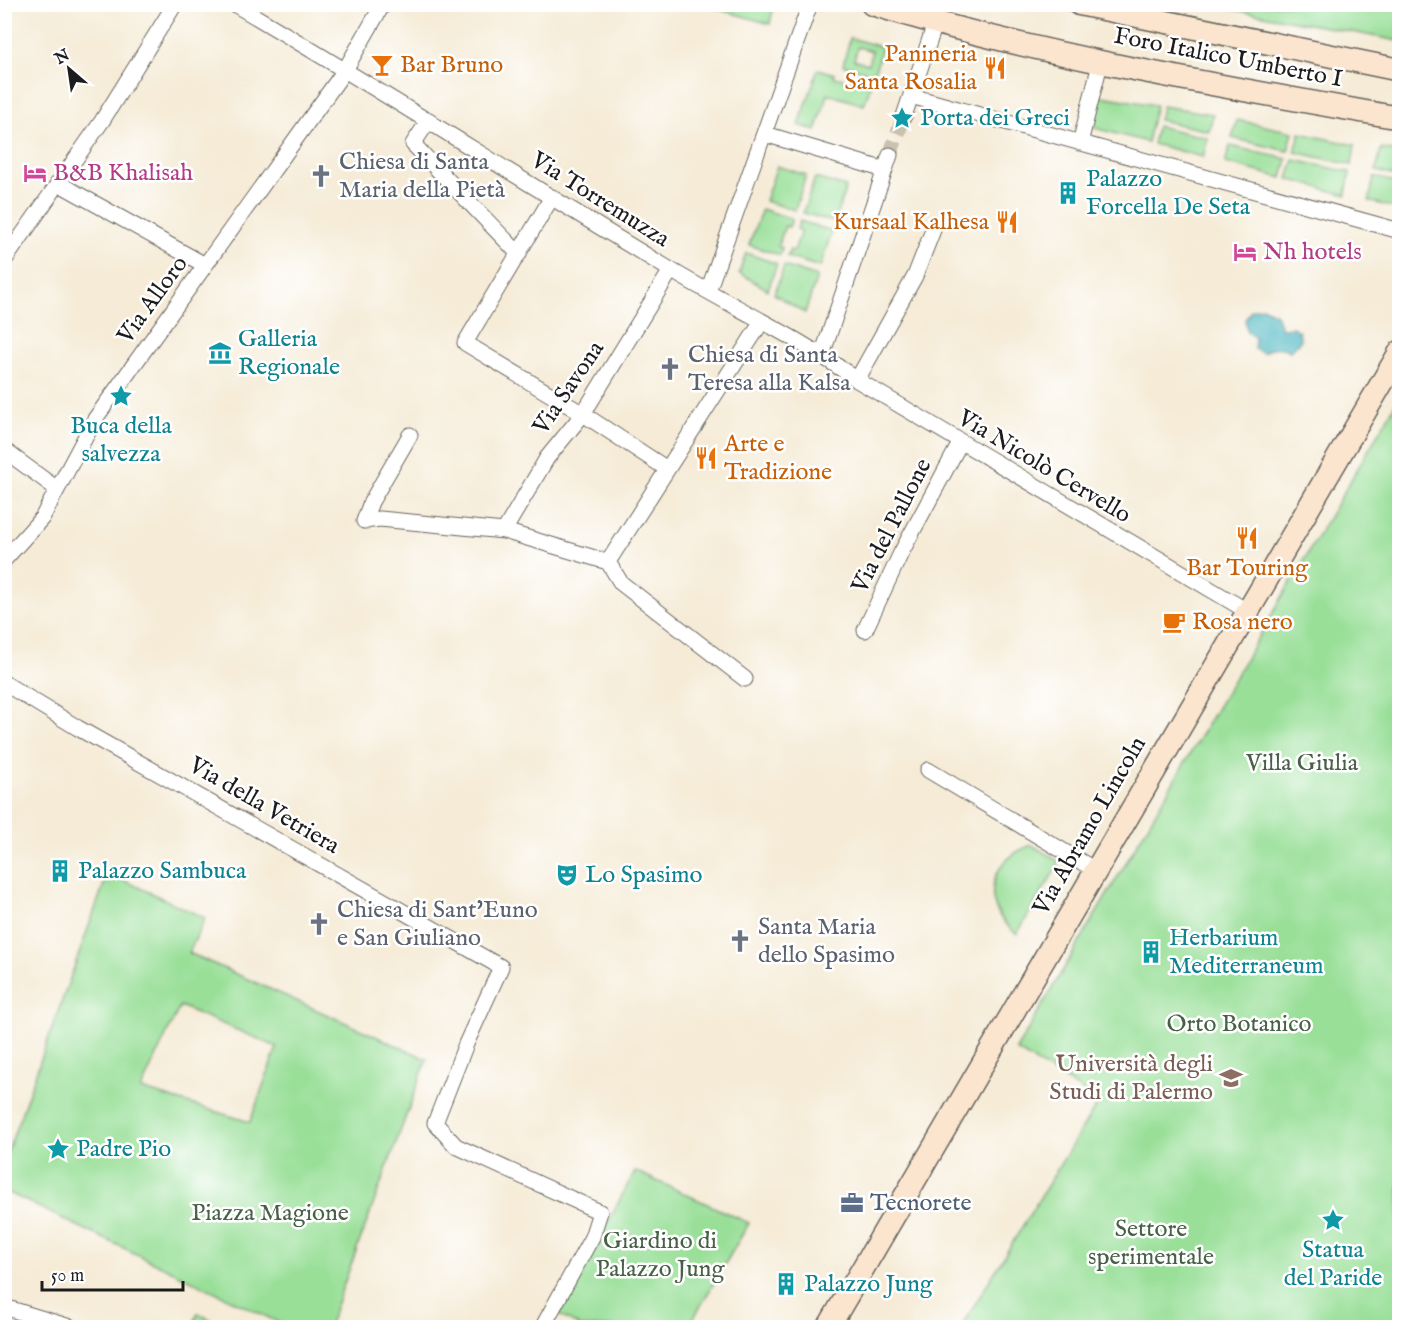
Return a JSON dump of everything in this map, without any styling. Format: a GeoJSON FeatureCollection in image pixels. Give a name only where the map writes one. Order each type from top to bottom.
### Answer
{"type":"FeatureCollection","features":[{"type":"Feature","properties":{"kind":"street"},"geometry":{"type":"LineString","coordinates":[[4,261],[102,121],[175,4]]}},
{"type":"Feature","properties":{"kind":"street","name":"Via Torremuzza"},"geometry":{"type":"LineString","coordinates":[[234,4],[429,120],[760,323]]}},
{"type":"Feature","properties":{"kind":"street","name":"Via Alloro"},"geometry":{"type":"LineString","coordinates":[[4,560],[42,518],[99,414],[345,70],[383,4]]}},
{"type":"Feature","properties":{"kind":"street"},"geometry":{"type":"LineString","coordinates":[[708,291],[810,4]]}},
{"type":"Feature","properties":{"kind":"street","name":"Foro Italico Umberto I"},"geometry":{"type":"LineString","coordinates":[[872,4],[938,14],[1101,60],[1400,118]]}},
{"type":"Feature","properties":{"kind":"street","name":"Foro Italico Umberto I"},"geometry":{"type":"LineString","coordinates":[[1079,4],[1400,70]]}},
{"type":"Feature","properties":{"kind":"street"},"geometry":{"type":"LineString","coordinates":[[904,116],[938,14]]}},
{"type":"Feature","properties":{"kind":"street"},"geometry":{"type":"LineString","coordinates":[[1080,143],[1101,60]]}},
{"type":"Feature","properties":{"kind":"street"},"geometry":{"type":"LineString","coordinates":[[911,96],[1400,231]]}},
{"type":"Feature","properties":{"kind":"street"},"geometry":{"type":"LineString","coordinates":[[429,120],[413,144],[519,254]]}},
{"type":"Feature","properties":{"kind":"street"},"geometry":{"type":"LineString","coordinates":[[765,134],[885,170]]}},
{"type":"Feature","properties":{"kind":"street"},"geometry":{"type":"LineString","coordinates":[[822,354],[890,155]]}},
{"type":"Feature","properties":{"kind":"street"},"geometry":{"type":"LineString","coordinates":[[58,183],[205,265]]}},
{"type":"Feature","properties":{"kind":"street"},"geometry":{"type":"LineString","coordinates":[[552,197],[465,343],[583,414],[667,469]]}},
{"type":"Feature","properties":{"kind":"street"},"geometry":{"type":"LineString","coordinates":[[857,380],[915,276],[933,230]]}},
{"type":"Feature","properties":{"kind":"street","name":"Via Savona"},"geometry":{"type":"LineString","coordinates":[[504,531],[547,458],[583,414],[671,270]]}},
{"type":"Feature","properties":{"kind":"street"},"geometry":{"type":"LineString","coordinates":[[608,562],[760,323]]}},
{"type":"Feature","properties":{"kind":"street","name":"Via Nicolò Cervello"},"geometry":{"type":"LineString","coordinates":[[760,323],[822,354],[857,380],[960,443],[1247,611]]}},
{"type":"Feature","properties":{"kind":"street","name":"Via Abramo Lincoln"},"geometry":{"type":"LineString","coordinates":[[828,1328],[1400,352]]}},
{"type":"Feature","properties":{"kind":"street"},"geometry":{"type":"LineString","coordinates":[[410,435],[371,502],[364,521],[380,519],[504,531],[608,562],[621,583],[745,679]]}},
{"type":"Feature","properties":{"kind":"street","name":"Via del Pallone"},"geometry":{"type":"LineString","coordinates":[[865,630],[901,553],[960,443]]}},
{"type":"Feature","properties":{"kind":"street"},"geometry":{"type":"LineString","coordinates":[[4,450],[57,489]]}},
{"type":"Feature","properties":{"kind":"street","name":"Via della Vetriera"},"geometry":{"type":"LineString","coordinates":[[4,684],[501,967],[466,1044],[435,1123],[456,1146],[600,1212],[592,1237],[542,1328]]}},
{"type":"Feature","properties":{"kind":"street"},"geometry":{"type":"LineString","coordinates":[[928,770],[1095,870]]}},
{"type":"Feature","properties":{"kind":"street"},"geometry":{"type":"LineString","coordinates":[[4,1306],[73,1328]]}},
{"type":"Feature","properties":{"kind":"green space"},"geometry":{"type":"Polygon","coordinates":[[[704,5],[759,5],[773,8],[770,24],[704,5]]]}},
{"type":"Feature","properties":{"kind":"green space"},"geometry":{"type":"Polygon","coordinates":[[[1210,5],[1399,5],[1399,41],[1210,5]]]}},
{"type":"Feature","properties":{"kind":"green space"},"geometry":{"type":"Polygon","coordinates":[[[850,38],[882,47],[874,74],[843,65],[850,38]],[[858,47],[854,60],[868,64],[872,51],[858,47]]]}},
{"type":"Feature","properties":{"kind":"green space"},"geometry":{"type":"Polygon","coordinates":[[[818,69],[835,74],[834,77],[871,84],[864,105],[828,94],[816,131],[799,125],[818,69]]]}},
{"type":"Feature","properties":{"kind":"green space"},"geometry":{"type":"Polygon","coordinates":[[[1101,96],[1156,105],[1147,142],[1091,127],[1101,96]]]}},
{"type":"Feature","properties":{"kind":"green space"},"geometry":{"type":"Polygon","coordinates":[[[1162,106],[1213,114],[1209,131],[1159,120],[1162,106]]]}},
{"type":"Feature","properties":{"kind":"green space"},"geometry":{"type":"Polygon","coordinates":[[[1237,120],[1293,132],[1288,151],[1232,138],[1237,120]]]}},
{"type":"Feature","properties":{"kind":"green space"},"geometry":{"type":"Polygon","coordinates":[[[1157,126],[1208,138],[1203,157],[1153,144],[1157,126]]]}},
{"type":"Feature","properties":{"kind":"green space"},"geometry":{"type":"Polygon","coordinates":[[[1300,133],[1355,145],[1352,165],[1295,152],[1300,133]]]}},
{"type":"Feature","properties":{"kind":"green space"},"geometry":{"type":"Polygon","coordinates":[[[1230,146],[1287,159],[1282,178],[1225,163],[1230,146]]]}},
{"type":"Feature","properties":{"kind":"green space"},"geometry":{"type":"Polygon","coordinates":[[[1381,149],[1398,152],[1399,177],[1376,171],[1381,149]]]}},
{"type":"Feature","properties":{"kind":"green space"},"geometry":{"type":"Polygon","coordinates":[[[1294,160],[1350,172],[1346,195],[1288,179],[1294,160]]]}},
{"type":"Feature","properties":{"kind":"green space"},"geometry":{"type":"Polygon","coordinates":[[[777,166],[806,175],[795,210],[765,201],[777,166]]]}},
{"type":"Feature","properties":{"kind":"green space"},"geometry":{"type":"Polygon","coordinates":[[[1374,177],[1399,183],[1399,209],[1369,201],[1374,177]]]}},
{"type":"Feature","properties":{"kind":"green space"},"geometry":{"type":"Polygon","coordinates":[[[815,178],[846,187],[834,222],[803,213],[815,178]]]}},
{"type":"Feature","properties":{"kind":"green space"},"geometry":{"type":"Polygon","coordinates":[[[762,209],[792,219],[789,227],[785,226],[778,246],[782,248],[780,255],[749,245],[762,209]]]}},
{"type":"Feature","properties":{"kind":"green space"},"geometry":{"type":"Polygon","coordinates":[[[800,221],[832,231],[820,267],[787,257],[790,250],[794,251],[801,231],[797,229],[800,221]]]}},
{"type":"Feature","properties":{"kind":"green space"},"geometry":{"type":"Polygon","coordinates":[[[746,253],[777,264],[768,290],[739,273],[746,253]]]}},
{"type":"Feature","properties":{"kind":"green space"},"geometry":{"type":"Polygon","coordinates":[[[784,266],[817,277],[805,313],[774,294],[784,266]]]}},
{"type":"Feature","properties":{"kind":"green space","name":"Orto Botanico"},"geometry":{"type":"Polygon","coordinates":[[[1399,398],[1399,1327],[961,1327],[1099,1101],[1016,1050],[1399,398]]]}},
{"type":"Feature","properties":{"kind":"green space"},"geometry":{"type":"Polygon","coordinates":[[[1032,845],[1060,862],[1017,934],[1005,923],[997,910],[993,897],[993,885],[1006,861],[1017,852],[1032,845]]]}},
{"type":"Feature","properties":{"kind":"green space","name":"Piazza Magione"},"geometry":{"type":"Polygon","coordinates":[[[108,873],[205,918],[189,953],[427,1059],[328,1327],[288,1327],[5,1191],[5,1159],[108,873]],[[180,1006],[141,1089],[250,1122],[277,1047],[180,1006]]]}},
{"type":"Feature","properties":{"kind":"green space","name":"Giardino di Palazzo Jung"},"geometry":{"type":"Polygon","coordinates":[[[635,1171],[749,1223],[693,1319],[706,1327],[581,1327],[559,1315],[635,1171]]]}},
{"type":"Feature","properties":{"kind":"green space"},"geometry":{"type":"Polygon","coordinates":[[[198,1313],[224,1327],[192,1327],[198,1313]]]}},
{"type":"Feature","properties":{"kind":"water"},"geometry":{"type":"Polygon","coordinates":[[[1262,307],[1276,314],[1281,328],[1293,327],[1299,332],[1301,340],[1290,351],[1276,348],[1263,353],[1254,349],[1255,338],[1247,331],[1245,320],[1251,310],[1262,307]]]}},
{"type":"Feature","properties":{"kind":"tunnel"},"geometry":{"type":"LineString","coordinates":[[890,155],[904,116]]}},
{"type":"Feature","properties":{"kind":"place","name":"Bar Bruno"},"geometry":{"type":"Point","coordinates":[382,65]}},
{"type":"Feature","properties":{"kind":"place","name":"Panineria Santa Rosalia"},"geometry":{"type":"Point","coordinates":[995,68]}},
{"type":"Feature","properties":{"kind":"place","name":"Porta dei Greci"},"geometry":{"type":"Point","coordinates":[902,118]}},
{"type":"Feature","properties":{"kind":"place","name":"B&B Khalisah"},"geometry":{"type":"Point","coordinates":[35,173]}},
{"type":"Feature","properties":{"kind":"place","name":"Chiesa di Santa Maria della Pietà"},"geometry":{"type":"Point","coordinates":[321,176]}},
{"type":"Feature","properties":{"kind":"place","name":"Palazzo Forcella De Seta"},"geometry":{"type":"Point","coordinates":[1068,193]}},
{"type":"Feature","properties":{"kind":"place","name":"Kursaal Kalhesa"},"geometry":{"type":"Point","coordinates":[1007,222]}},
{"type":"Feature","properties":{"kind":"place","name":"Nh hotels"},"geometry":{"type":"Point","coordinates":[1245,252]}},
{"type":"Feature","properties":{"kind":"place","name":"Galleria Regionale"},"geometry":{"type":"Point","coordinates":[220,353]}},
{"type":"Feature","properties":{"kind":"place","name":"Chiesa di Santa Teresa alla Kalsa"},"geometry":{"type":"Point","coordinates":[670,369]}},
{"type":"Feature","properties":{"kind":"place","name":"Buca della salvezza"},"geometry":{"type":"Point","coordinates":[121,396]}},
{"type":"Feature","properties":{"kind":"place","name":"Arte e Tradizione"},"geometry":{"type":"Point","coordinates":[706,458]}},
{"type":"Feature","properties":{"kind":"place","name":"Bar Touring"},"geometry":{"type":"Point","coordinates":[1247,538]}},
{"type":"Feature","properties":{"kind":"place","name":"Rosa nero"},"geometry":{"type":"Point","coordinates":[1174,622]}},
{"type":"Feature","properties":{"kind":"place","name":"Palazzo Sambuca"},"geometry":{"type":"Point","coordinates":[60,871]}},
{"type":"Feature","properties":{"kind":"place","name":"Lo Spasimo"},"geometry":{"type":"Point","coordinates":[567,875]}},
{"type":"Feature","properties":{"kind":"place","name":"Chiesa di Sant'Euno e San Giuliano"},"geometry":{"type":"Point","coordinates":[319,924]}},
{"type":"Feature","properties":{"kind":"place","name":"Santa Maria dello Spasimo"},"geometry":{"type":"Point","coordinates":[740,941]}},
{"type":"Feature","properties":{"kind":"place","name":"Herbarium Mediterraneum"},"geometry":{"type":"Point","coordinates":[1151,952]}},
{"type":"Feature","properties":{"kind":"place","name":"Università degli Studi di Palermo"},"geometry":{"type":"Point","coordinates":[1231,1078]}},
{"type":"Feature","properties":{"kind":"place","name":"Padre Pio"},"geometry":{"type":"Point","coordinates":[58,1149]}},
{"type":"Feature","properties":{"kind":"place","name":"Tecnorete"},"geometry":{"type":"Point","coordinates":[852,1203]}},
{"type":"Feature","properties":{"kind":"place","name":"Statua del Paride"},"geometry":{"type":"Point","coordinates":[1333,1220]}},
{"type":"Feature","properties":{"kind":"place","name":"Palazzo Jung"},"geometry":{"type":"Point","coordinates":[786,1284]}},
{"type":"Feature","properties":{"kind":"park label","name":"Villa Giulia"},"geometry":{"type":"Point","coordinates":[1302,763]}},
{"type":"Feature","properties":{"kind":"park label","name":"Settore sperimentale"},"geometry":{"type":"Point","coordinates":[1151,1243]}}]}
